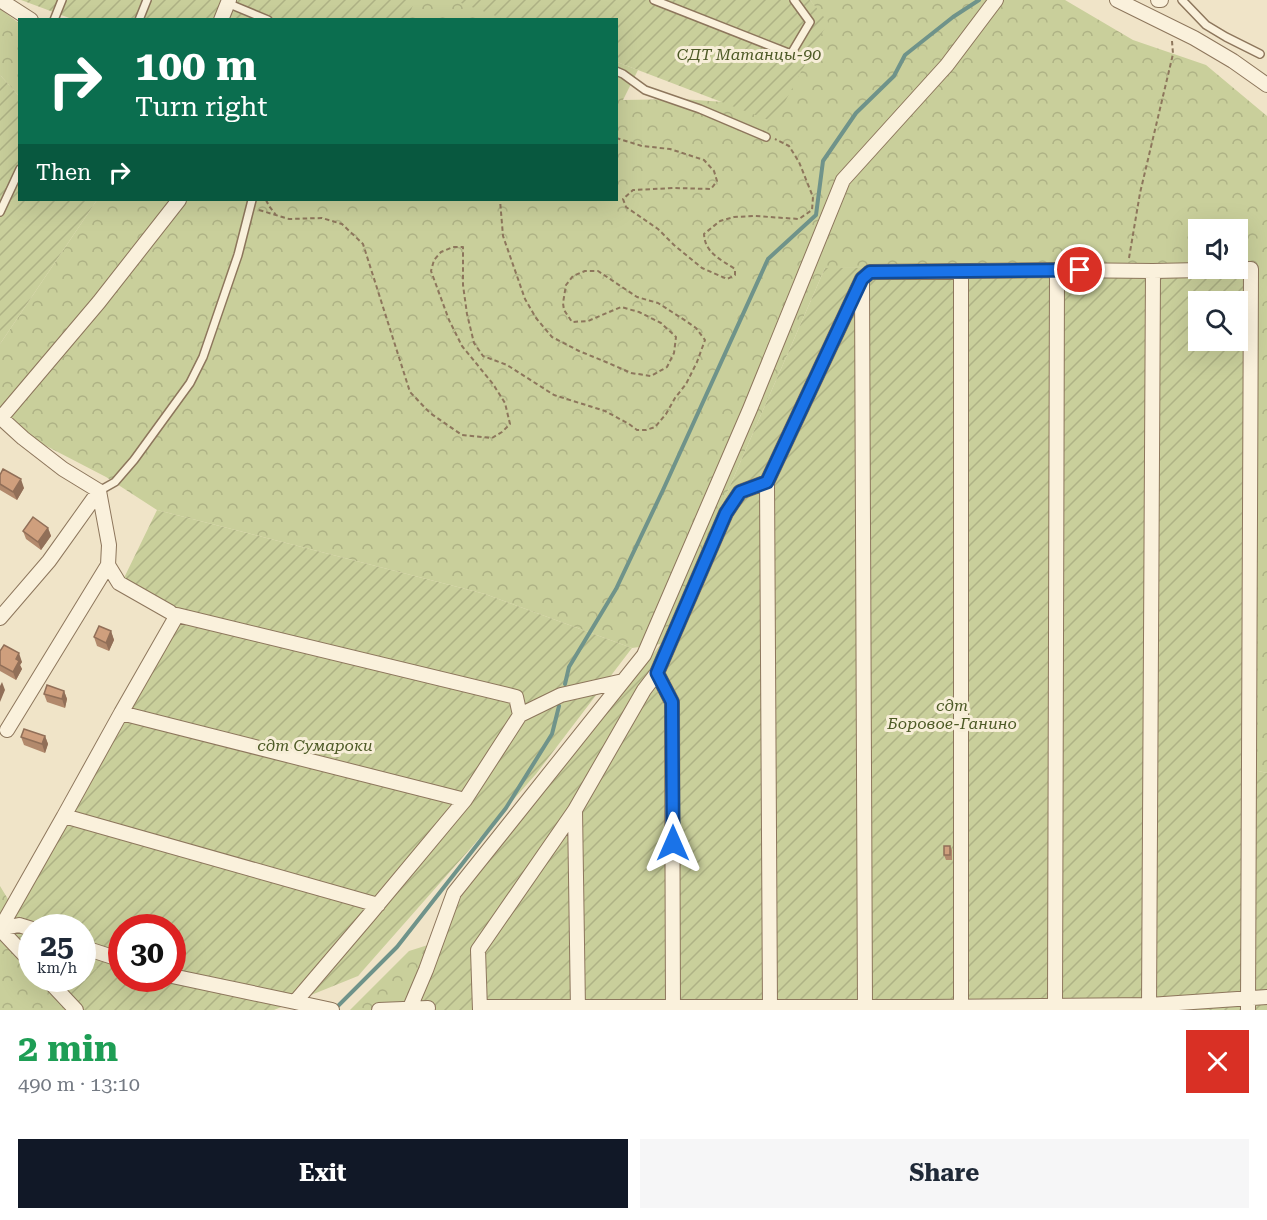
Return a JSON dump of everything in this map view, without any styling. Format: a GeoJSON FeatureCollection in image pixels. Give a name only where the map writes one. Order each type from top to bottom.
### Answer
{"type":"FeatureCollection","features":[{"type":"Feature","properties":{"kind":"street"},"geometry":{"type":"LineString","coordinates":[[0,0],[28,18]]}},
{"type":"Feature","properties":{"kind":"street"},"geometry":{"type":"LineString","coordinates":[[409,1010],[454,893],[644,655],[750,409],[843,180],[947,65],[996,0]]}},
{"type":"Feature","properties":{"kind":"street"},"geometry":{"type":"LineString","coordinates":[[1117,0],[1212,48],[1267,85]]}},
{"type":"Feature","properties":{"kind":"street"},"geometry":{"type":"LineString","coordinates":[[222,18],[228,2]]}},
{"type":"Feature","properties":{"kind":"street"},"geometry":{"type":"LineString","coordinates":[[7,730],[108,565],[109,545],[99,491],[63,470],[0,418],[99,302],[178,201]]}},
{"type":"Feature","properties":{"kind":"street"},"geometry":{"type":"LineString","coordinates":[[770,1008],[767,482],[862,279],[870,272],[1057,270],[1251,269],[1248,1004]]}},
{"type":"Feature","properties":{"kind":"street"},"geometry":{"type":"LineString","coordinates":[[1055,1008],[1057,270]]}},
{"type":"Feature","properties":{"kind":"street"},"geometry":{"type":"LineString","coordinates":[[1149,1008],[1153,271]]}},
{"type":"Feature","properties":{"kind":"street"},"geometry":{"type":"LineString","coordinates":[[961,272],[961,1008]]}},
{"type":"Feature","properties":{"kind":"street"},"geometry":{"type":"LineString","coordinates":[[862,279],[865,1009]]}},
{"type":"Feature","properties":{"kind":"street"},"geometry":{"type":"LineString","coordinates":[[767,482],[740,492],[726,513],[657,673],[644,690],[575,810],[478,950],[480,1008],[1149,1008],[1248,1004],[1267,997]]}},
{"type":"Feature","properties":{"kind":"street"},"geometry":{"type":"LineString","coordinates":[[0,618],[49,561],[99,491]]}},
{"type":"Feature","properties":{"kind":"street"},"geometry":{"type":"LineString","coordinates":[[108,565],[119,583],[170,612]]}},
{"type":"Feature","properties":{"kind":"street"},"geometry":{"type":"LineString","coordinates":[[0,929],[177,615],[516,697],[520,715]]}},
{"type":"Feature","properties":{"kind":"street"},"geometry":{"type":"LineString","coordinates":[[657,673],[672,702],[673,1008]]}},
{"type":"Feature","properties":{"kind":"street"},"geometry":{"type":"LineString","coordinates":[[295,1002],[465,800],[520,715],[561,695],[623,681]]}},
{"type":"Feature","properties":{"kind":"street"},"geometry":{"type":"LineString","coordinates":[[121,713],[465,800]]}},
{"type":"Feature","properties":{"kind":"street"},"geometry":{"type":"LineString","coordinates":[[575,810],[578,1008]]}},
{"type":"Feature","properties":{"kind":"street"},"geometry":{"type":"LineString","coordinates":[[64,816],[378,905]]}},
{"type":"Feature","properties":{"kind":"street"},"geometry":{"type":"LineString","coordinates":[[0,929],[18,925]]}},
{"type":"Feature","properties":{"kind":"street"},"geometry":{"type":"LineString","coordinates":[[0,929],[18,948]]}},
{"type":"Feature","properties":{"kind":"street"},"geometry":{"type":"LineString","coordinates":[[186,978],[332,1010]]}},
{"type":"Feature","properties":{"kind":"street"},"geometry":{"type":"LineString","coordinates":[[59,992],[76,1010]]}},
{"type":"Feature","properties":{"kind":"street"},"geometry":{"type":"LineString","coordinates":[[379,1010],[428,1008]]}},
{"type":"Feature","properties":{"kind":"lane"},"geometry":{"type":"LineString","coordinates":[[55,18],[62,0]]}},
{"type":"Feature","properties":{"kind":"lane"},"geometry":{"type":"LineString","coordinates":[[140,18],[147,0]]}},
{"type":"Feature","properties":{"kind":"lane"},"geometry":{"type":"LineString","coordinates":[[658,1],[791,54],[810,22],[794,0]]}},
{"type":"Feature","properties":{"kind":"lane"},"geometry":{"type":"LineString","coordinates":[[1182,0],[1206,25],[1260,54]]}},
{"type":"Feature","properties":{"kind":"lane"},"geometry":{"type":"LineString","coordinates":[[228,2],[264,18]]}},
{"type":"Feature","properties":{"kind":"lane"},"geometry":{"type":"LineString","coordinates":[[618,72],[645,90],[700,109],[766,138]]}},
{"type":"Feature","properties":{"kind":"lane"},"geometry":{"type":"LineString","coordinates":[[0,212],[18,173]]}},
{"type":"Feature","properties":{"kind":"lane"},"geometry":{"type":"LineString","coordinates":[[99,491],[115,482],[134,460],[190,383],[203,357],[224,300],[251,203]]}},
{"type":"Feature","properties":{"kind":"path"},"geometry":{"type":"LineString","coordinates":[[1126,271],[1140,192],[1173,54],[1171,27]]}},
{"type":"Feature","properties":{"kind":"path"},"geometry":{"type":"LineString","coordinates":[[618,139],[642,146],[670,149],[704,160],[714,171],[717,181],[711,189],[633,190],[622,199],[626,207],[658,229],[702,268],[727,279],[735,275],[735,269],[714,255],[704,244],[704,234],[720,221],[755,216],[799,219],[812,210],[813,197],[799,162],[789,146],[773,138],[766,138]]}},
{"type":"Feature","properties":{"kind":"path"},"geometry":{"type":"LineString","coordinates":[[266,201],[277,216]]}},
{"type":"Feature","properties":{"kind":"path"},"geometry":{"type":"LineString","coordinates":[[251,203],[277,216],[289,219],[322,218],[342,225],[363,244],[410,392],[430,414],[462,435],[492,438],[510,424],[505,404],[493,384],[462,346],[449,320],[431,271],[434,260],[441,252],[453,247],[463,247],[466,314],[474,343],[483,356],[507,365],[554,395],[605,411],[637,430],[655,427],[686,384],[705,340],[696,328],[686,321],[658,303],[636,297],[598,271],[585,271],[573,276],[566,285],[564,310],[572,321],[588,321],[621,307],[639,312],[661,323],[676,337],[674,353],[668,367],[651,376],[631,373],[552,338],[525,299],[503,236],[500,201]]}},
{"type":"Feature","properties":{"kind":"green space"},"geometry":{"type":"Polygon","coordinates":[[[21,0],[415,0],[408,18],[69,18],[21,0]]]}},
{"type":"Feature","properties":{"kind":"green space"},"geometry":{"type":"Polygon","coordinates":[[[391,0],[510,0],[543,18],[383,18],[391,0]]]}},
{"type":"Feature","properties":{"kind":"green space","name":"СДТ Матанцы-90"},"geometry":{"type":"Polygon","coordinates":[[[453,0],[810,0],[828,22],[774,122],[618,62],[618,18],[501,18],[453,0]]]}},
{"type":"Feature","properties":{"kind":"green space"},"geometry":{"type":"Polygon","coordinates":[[[810,0],[1065,0],[1133,40],[1206,65],[1267,116],[1267,773],[1245,768],[1240,351],[1248,351],[1248,291],[1239,291],[1239,279],[1248,279],[1248,219],[1188,219],[1188,267],[825,268],[661,644],[632,648],[485,594],[157,510],[106,477],[0,422],[0,344],[96,201],[618,201],[618,62],[638,70],[623,100],[682,99],[724,102],[827,23],[810,0]]]}},
{"type":"Feature","properties":{"kind":"green space"},"geometry":{"type":"Polygon","coordinates":[[[0,9],[18,22],[18,95],[0,75],[0,9]]]}},
{"type":"Feature","properties":{"kind":"green space"},"geometry":{"type":"Polygon","coordinates":[[[0,75],[18,95],[18,201],[96,201],[0,344],[0,75]]]}},
{"type":"Feature","properties":{"kind":"green space","name":"сдт Боровое-Ганино"},"geometry":{"type":"Polygon","coordinates":[[[1188,267],[1188,279],[1248,279],[1248,267],[1256,267],[1245,768],[1267,773],[1267,1010],[415,1010],[462,895],[661,644],[825,268],[1188,267]]]}},
{"type":"Feature","properties":{"kind":"green space","name":"сдт Сумароки"},"geometry":{"type":"Polygon","coordinates":[[[157,510],[485,594],[632,648],[536,774],[358,976],[274,1010],[76,1010],[65,998],[71,992],[96,992],[96,914],[17,914],[32,875],[176,615],[123,580],[157,510]]]}},
{"type":"Feature","properties":{"kind":"green space"},"geometry":{"type":"Polygon","coordinates":[[[0,886],[18,915],[18,992],[72,992],[65,998],[71,1010],[0,1010],[0,886]]]}},
{"type":"Feature","properties":{"kind":"green space"},"geometry":{"type":"Polygon","coordinates":[[[428,945],[410,998],[401,1010],[350,1010],[409,951],[428,945]]]}},
{"type":"Feature","properties":{"kind":"building"},"geometry":{"type":"Polygon","coordinates":[[[3,469],[21,479],[13,492],[0,484],[3,469]]]}},
{"type":"Feature","properties":{"kind":"building"},"geometry":{"type":"Polygon","coordinates":[[[33,517],[48,528],[38,542],[23,531],[33,517]]]}},
{"type":"Feature","properties":{"kind":"building"},"geometry":{"type":"Polygon","coordinates":[[[99,626],[111,631],[106,643],[94,637],[99,626]]]}},
{"type":"Feature","properties":{"kind":"building"},"geometry":{"type":"Polygon","coordinates":[[[4,645],[19,653],[16,659],[19,661],[13,672],[0,665],[0,651],[4,645]]]}},
{"type":"Feature","properties":{"kind":"building"},"geometry":{"type":"Polygon","coordinates":[[[47,685],[64,691],[62,699],[44,694],[47,685]]]}},
{"type":"Feature","properties":{"kind":"building"},"geometry":{"type":"Polygon","coordinates":[[[24,729],[45,736],[42,744],[21,737],[24,729]]]}},
{"type":"Feature","properties":{"kind":"building"},"geometry":{"type":"Polygon","coordinates":[[[944,846],[950,846],[950,855],[944,855],[944,846]]]}},
{"type":"Feature","properties":{"kind":"waterway"},"geometry":{"type":"LineString","coordinates":[[565,684],[569,667],[616,589],[768,259],[816,215],[823,161],[856,113],[894,76],[905,55],[953,17],[979,0]]}},
{"type":"Feature","properties":{"kind":"waterway"},"geometry":{"type":"LineString","coordinates":[[335,1009],[397,947],[506,808],[552,734],[559,706]]}},
{"type":"Feature","properties":{"kind":"route"},"geometry":{"type":"LineString","coordinates":[[673,843],[672,702],[657,673],[726,513],[740,492],[767,482],[862,279],[870,272],[1080,270]]}}]}
